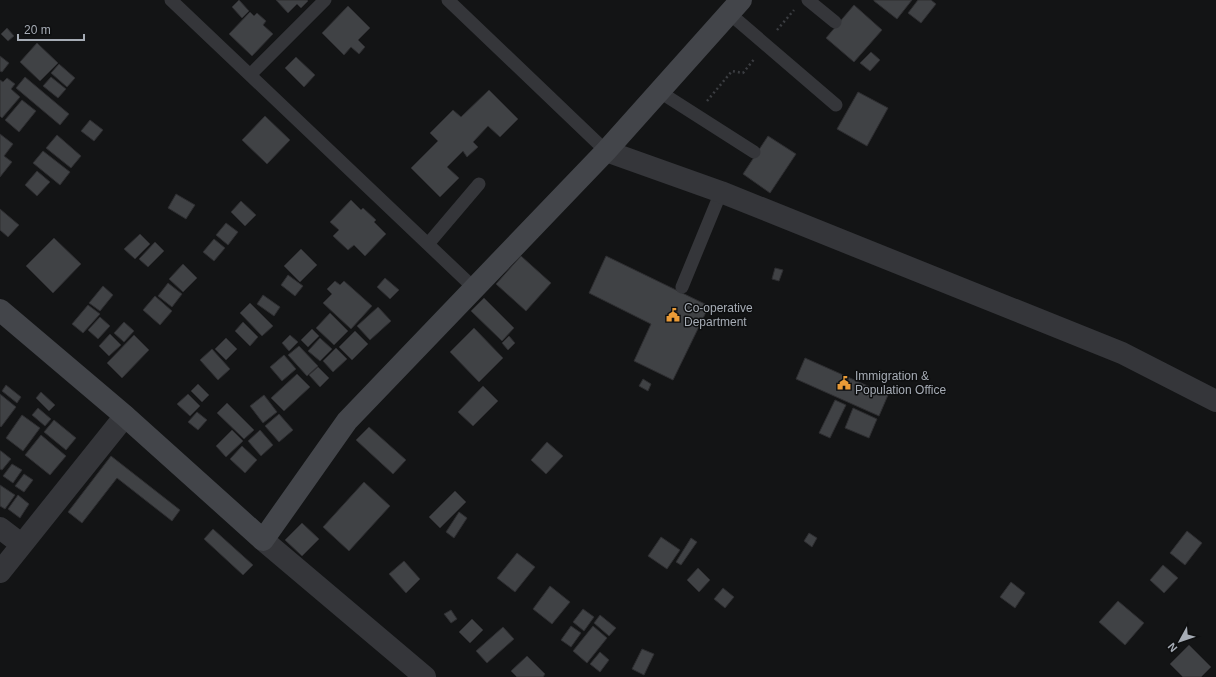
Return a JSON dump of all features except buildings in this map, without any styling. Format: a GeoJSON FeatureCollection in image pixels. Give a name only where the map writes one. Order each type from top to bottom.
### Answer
{"type":"FeatureCollection","features":[{"type":"Feature","properties":{"kind":"street"},"geometry":{"type":"LineString","coordinates":[[263,540],[347,421],[606,151],[736,7]]}},
{"type":"Feature","properties":{"kind":"street"},"geometry":{"type":"LineString","coordinates":[[606,151],[721,192],[1122,353],[1216,401]]}},
{"type":"Feature","properties":{"kind":"street"},"geometry":{"type":"LineString","coordinates":[[0,310],[125,416],[263,540],[425,677]]}},
{"type":"Feature","properties":{"kind":"street"},"geometry":{"type":"LineString","coordinates":[[0,572],[125,416]]}},
{"type":"Feature","properties":{"kind":"street"},"geometry":{"type":"LineString","coordinates":[[0,528],[21,544]]}},
{"type":"Feature","properties":{"kind":"lane"},"geometry":{"type":"LineString","coordinates":[[171,0],[474,288]]}},
{"type":"Feature","properties":{"kind":"lane"},"geometry":{"type":"LineString","coordinates":[[250,76],[325,0]]}},
{"type":"Feature","properties":{"kind":"lane"},"geometry":{"type":"LineString","coordinates":[[448,0],[606,151]]}},
{"type":"Feature","properties":{"kind":"lane"},"geometry":{"type":"LineString","coordinates":[[803,3],[836,22]]}},
{"type":"Feature","properties":{"kind":"lane"},"geometry":{"type":"LineString","coordinates":[[736,7],[765,44],[836,105]]}},
{"type":"Feature","properties":{"kind":"lane"},"geometry":{"type":"LineString","coordinates":[[660,92],[754,152]]}},
{"type":"Feature","properties":{"kind":"lane"},"geometry":{"type":"LineString","coordinates":[[428,244],[480,184]]}},
{"type":"Feature","properties":{"kind":"lane"},"geometry":{"type":"LineString","coordinates":[[682,287],[721,192]]}},
{"type":"Feature","properties":{"kind":"path"},"geometry":{"type":"LineString","coordinates":[[696,115],[732,71],[743,73],[765,44],[803,3]]}},
{"type":"Feature","properties":{"kind":"place","name":"Co-operative Department"},"geometry":{"type":"Point","coordinates":[673,315]}},
{"type":"Feature","properties":{"kind":"place","name":"Immigration & Population Office"},"geometry":{"type":"Point","coordinates":[844,383]}}]}
